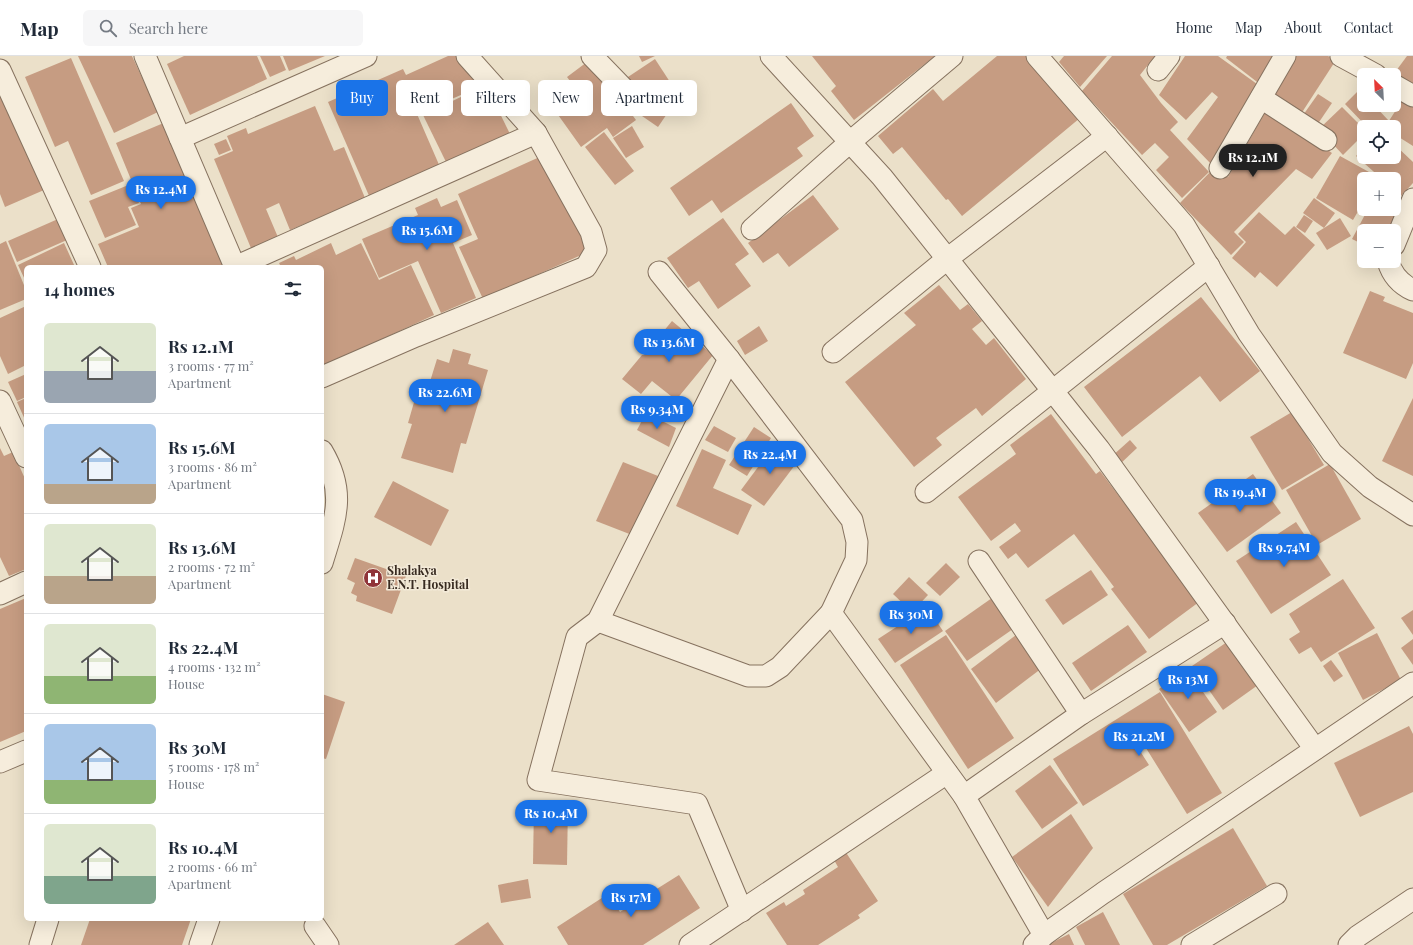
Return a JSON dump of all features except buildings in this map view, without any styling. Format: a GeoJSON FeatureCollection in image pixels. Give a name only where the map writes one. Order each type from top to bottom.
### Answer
{"type":"FeatureCollection","features":[{"type":"Feature","properties":{"kind":"street"},"geometry":{"type":"LineString","coordinates":[[145,56],[234,265]]}},
{"type":"Feature","properties":{"kind":"street"},"geometry":{"type":"LineString","coordinates":[[180,138],[366,56]]}},
{"type":"Feature","properties":{"kind":"street"},"geometry":{"type":"LineString","coordinates":[[324,376],[416,336],[586,267],[596,250],[591,232],[536,133],[467,56]]}},
{"type":"Feature","properties":{"kind":"street"},"geometry":{"type":"LineString","coordinates":[[592,56],[615,80]]}},
{"type":"Feature","properties":{"kind":"street"},"geometry":{"type":"LineString","coordinates":[[771,56],[882,177],[1100,449],[1315,749]]}},
{"type":"Feature","properties":{"kind":"street"},"geometry":{"type":"LineString","coordinates":[[752,229],[850,142],[952,56]]}},
{"type":"Feature","properties":{"kind":"street"},"geometry":{"type":"LineString","coordinates":[[1037,56],[1184,225],[1249,334],[1332,453],[1370,487],[1413,515]]}},
{"type":"Feature","properties":{"kind":"street"},"geometry":{"type":"LineString","coordinates":[[1220,168],[1285,56]]}},
{"type":"Feature","properties":{"kind":"street"},"geometry":{"type":"LineString","coordinates":[[1341,56],[1363,68]]}},
{"type":"Feature","properties":{"kind":"street"},"geometry":{"type":"LineString","coordinates":[[0,70],[89,265]]}},
{"type":"Feature","properties":{"kind":"street"},"geometry":{"type":"LineString","coordinates":[[1401,89],[1413,96]]}},
{"type":"Feature","properties":{"kind":"street"},"geometry":{"type":"LineString","coordinates":[[1261,98],[1326,140]]}},
{"type":"Feature","properties":{"kind":"street"},"geometry":{"type":"LineString","coordinates":[[239,265],[536,133]]}},
{"type":"Feature","properties":{"kind":"street"},"geometry":{"type":"LineString","coordinates":[[833,352],[948,259],[1107,136]]}},
{"type":"Feature","properties":{"kind":"street"},"geometry":{"type":"LineString","coordinates":[[1401,228],[1413,199]]}},
{"type":"Feature","properties":{"kind":"street"},"geometry":{"type":"LineString","coordinates":[[926,492],[1209,266]]}},
{"type":"Feature","properties":{"kind":"street"},"geometry":{"type":"LineString","coordinates":[[1390,268],[1393,276],[1407,288],[1413,290]]}},
{"type":"Feature","properties":{"kind":"street"},"geometry":{"type":"LineString","coordinates":[[598,621],[748,676],[766,676],[780,667],[831,613],[856,560],[857,542],[852,520],[729,358],[659,272]]}},
{"type":"Feature","properties":{"kind":"street"},"geometry":{"type":"LineString","coordinates":[[729,358],[598,621],[577,637],[538,780],[697,804],[742,910]]}},
{"type":"Feature","properties":{"kind":"street"},"geometry":{"type":"LineString","coordinates":[[0,401],[24,453]]}},
{"type":"Feature","properties":{"kind":"street"},"geometry":{"type":"LineString","coordinates":[[324,454],[334,477],[338,498],[335,519],[324,556]]}},
{"type":"Feature","properties":{"kind":"street"},"geometry":{"type":"LineString","coordinates":[[979,562],[1081,714]]}},
{"type":"Feature","properties":{"kind":"street"},"geometry":{"type":"LineString","coordinates":[[0,594],[24,583]]}},
{"type":"Feature","properties":{"kind":"street"},"geometry":{"type":"LineString","coordinates":[[831,613],[964,796],[1039,940],[1102,893],[1413,683]]}},
{"type":"Feature","properties":{"kind":"street"},"geometry":{"type":"LineString","coordinates":[[964,796],[1081,714],[1225,623]]}},
{"type":"Feature","properties":{"kind":"street"},"geometry":{"type":"LineString","coordinates":[[0,762],[24,752]]}},
{"type":"Feature","properties":{"kind":"street"},"geometry":{"type":"LineString","coordinates":[[690,945],[948,773]]}},
{"type":"Feature","properties":{"kind":"street"},"geometry":{"type":"LineString","coordinates":[[1192,945],[1222,937],[1276,894]]}},
{"type":"Feature","properties":{"kind":"street"},"geometry":{"type":"LineString","coordinates":[[1349,945],[1358,936],[1413,899]]}},
{"type":"Feature","properties":{"kind":"street"},"geometry":{"type":"LineString","coordinates":[[40,945],[47,921]]}},
{"type":"Feature","properties":{"kind":"street"},"geometry":{"type":"LineString","coordinates":[[200,945],[209,921]]}},
{"type":"Feature","properties":{"kind":"street"},"geometry":{"type":"LineString","coordinates":[[311,945],[316,926],[328,945]]}},
{"type":"Feature","properties":{"kind":"place","name":"Shalakya E.N.T. Hospital"},"geometry":{"type":"Point","coordinates":[373,578]}}]}
